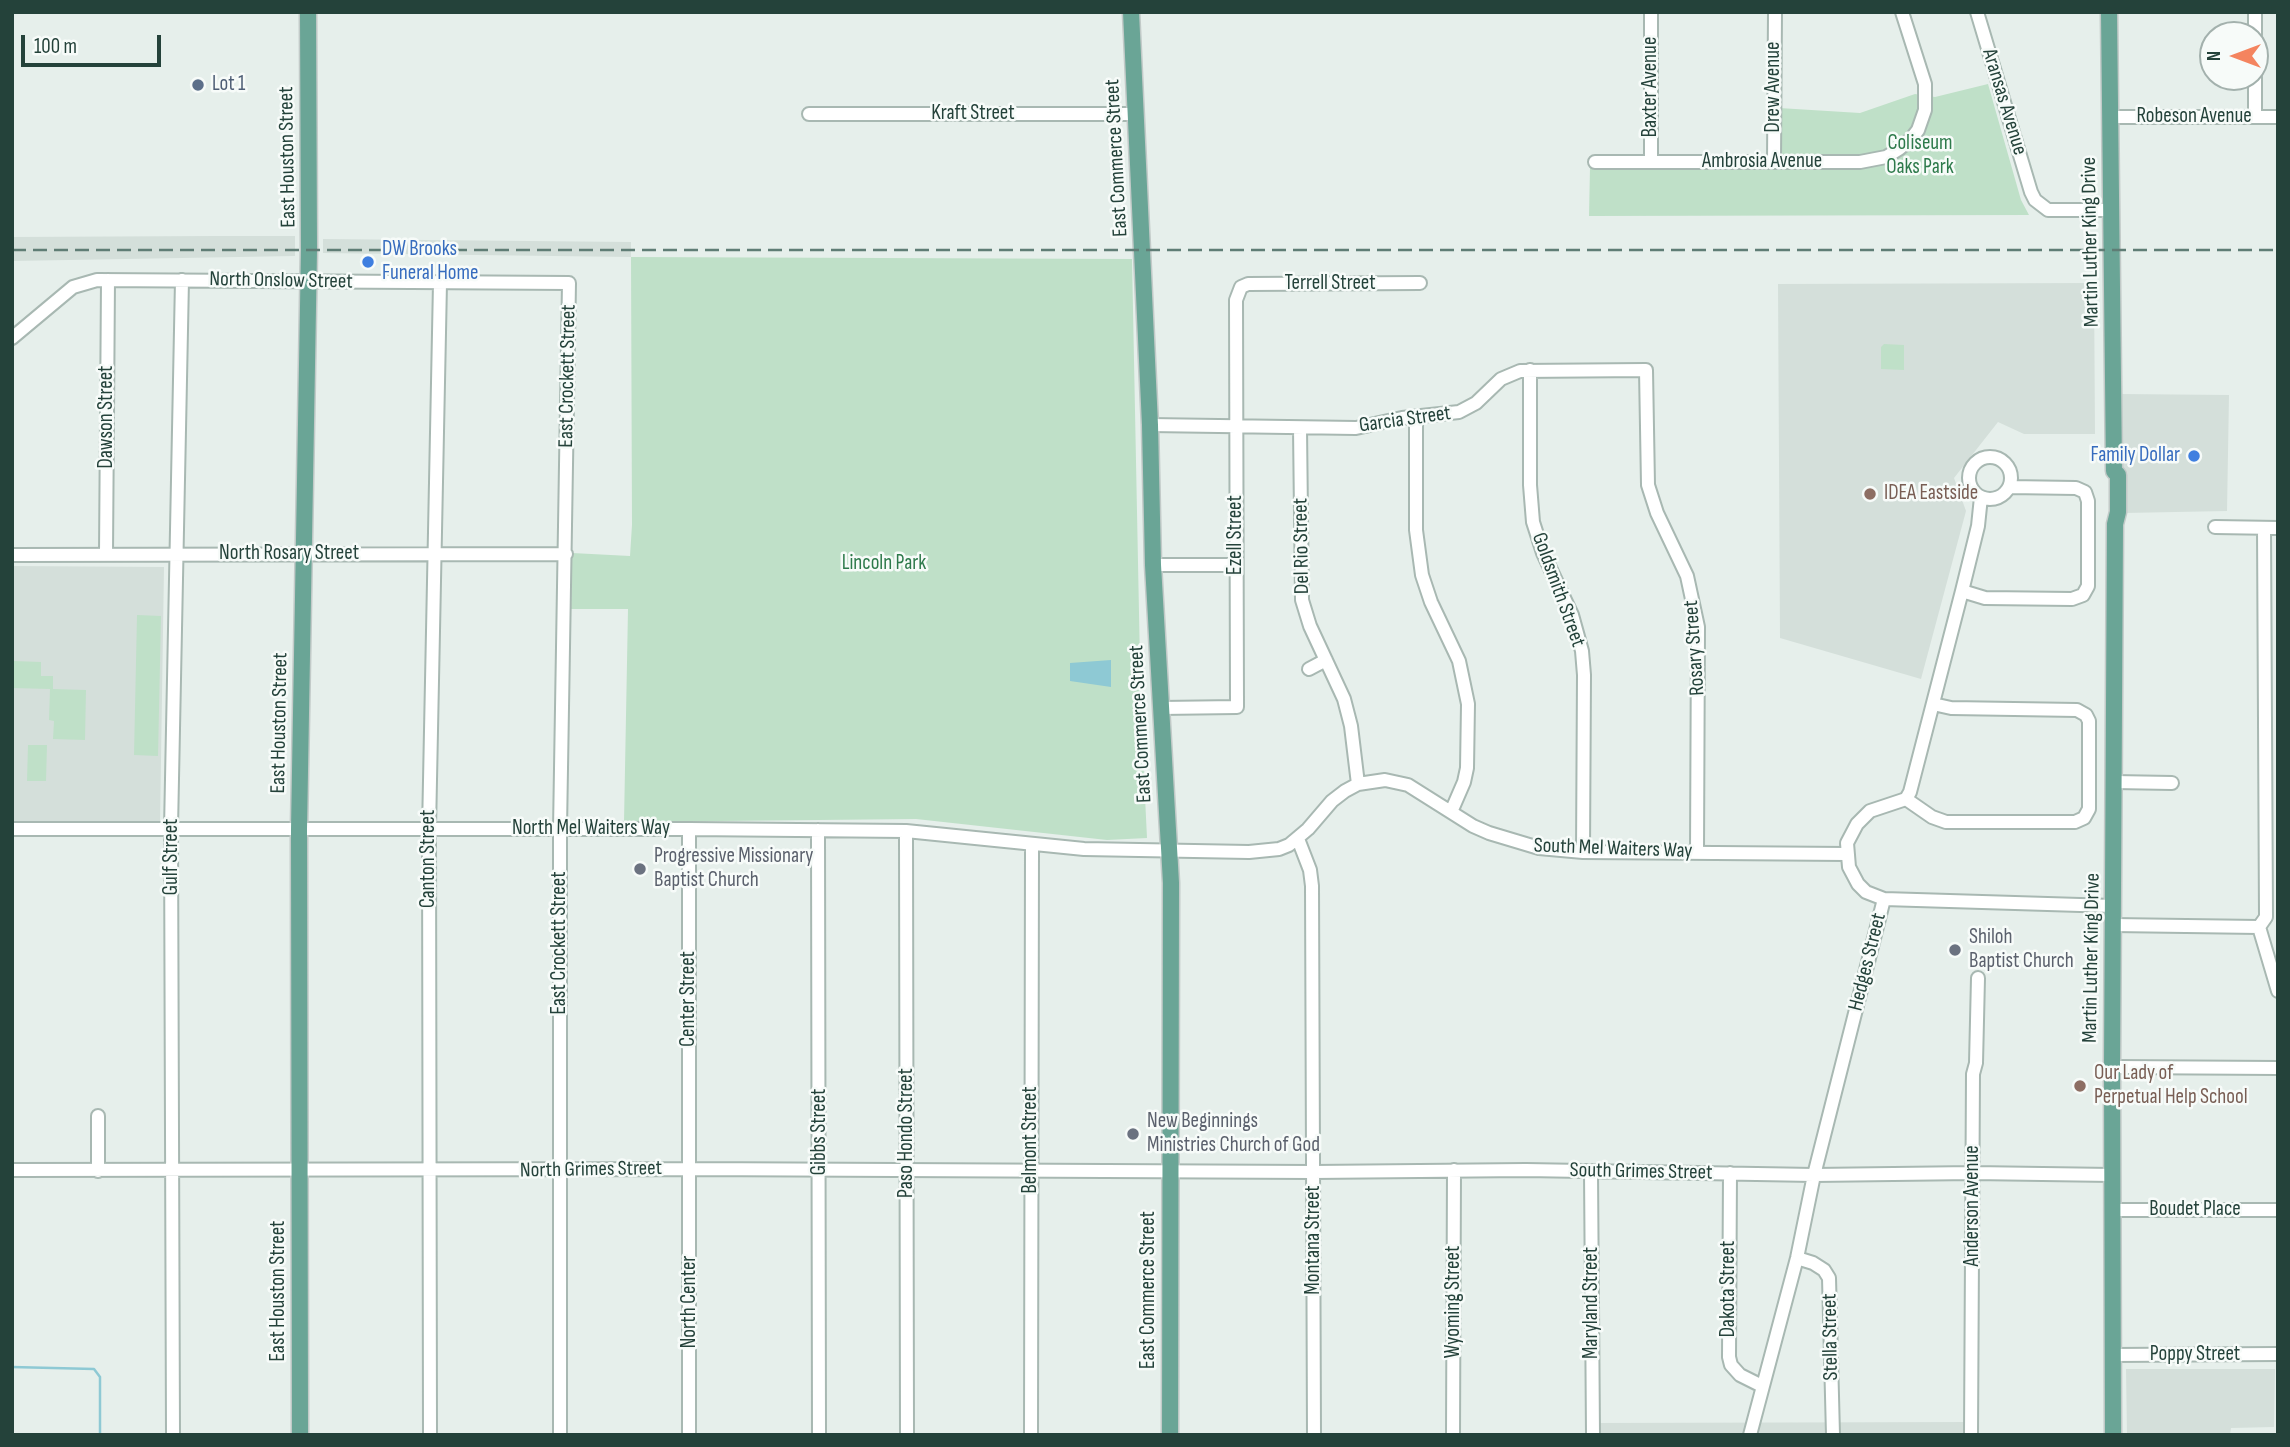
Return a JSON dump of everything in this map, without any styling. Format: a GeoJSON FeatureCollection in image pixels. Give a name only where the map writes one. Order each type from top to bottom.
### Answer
{"type":"FeatureCollection","features":[{"type":"Feature","properties":{"kind":"main road","name":"East Houston Street"},"geometry":{"type":"LineString","coordinates":[[300,1435],[299,829],[309,281],[308,12]]}},
{"type":"Feature","properties":{"kind":"main road","name":"East Commerce Street"},"geometry":{"type":"LineString","coordinates":[[1131,12],[1150,425],[1153,565],[1171,883],[1170,1435]]}},
{"type":"Feature","properties":{"kind":"main road","name":"Martin Luther King Drive"},"geometry":{"type":"LineString","coordinates":[[2109,12],[2114,471],[2118,475],[2118,512],[2115,524],[2112,1067],[2113,1435]]}},
{"type":"Feature","properties":{"kind":"street","name":"Baxter Avenue"},"geometry":{"type":"LineString","coordinates":[[1651,12],[1651,162]]}},
{"type":"Feature","properties":{"kind":"street","name":"Drew Avenue"},"geometry":{"type":"LineString","coordinates":[[1774,12],[1774,162]]}},
{"type":"Feature","properties":{"kind":"street","name":"Ambrosia Avenue"},"geometry":{"type":"LineString","coordinates":[[1595,162],[1774,162],[1872,160],[1886,157],[1899,149],[1918,130],[1925,110],[1926,96],[1902,12]]}},
{"type":"Feature","properties":{"kind":"street","name":"Aransas Avenue"},"geometry":{"type":"LineString","coordinates":[[1977,12],[2035,200],[2048,210],[2111,210]]}},
{"type":"Feature","properties":{"kind":"street"},"geometry":{"type":"LineString","coordinates":[[2255,91],[2255,117]]}},
{"type":"Feature","properties":{"kind":"street","name":"Kraft Street"},"geometry":{"type":"LineString","coordinates":[[809,114],[1137,114]]}},
{"type":"Feature","properties":{"kind":"street","name":"Robeson Avenue"},"geometry":{"type":"LineString","coordinates":[[2110,117],[2278,117]]}},
{"type":"Feature","properties":{"kind":"street","name":"Dawson Street"},"geometry":{"type":"LineString","coordinates":[[106,554],[108,280]]}},
{"type":"Feature","properties":{"kind":"street","name":"Gulf Street"},"geometry":{"type":"LineString","coordinates":[[173,1435],[172,829],[182,280]]}},
{"type":"Feature","properties":{"kind":"street","name":"North Onslow Street"},"geometry":{"type":"LineString","coordinates":[[12,338],[72,287],[90,281],[569,283]]}},
{"type":"Feature","properties":{"kind":"street","name":"Canton Street"},"geometry":{"type":"LineString","coordinates":[[430,1435],[429,830],[440,283]]}},
{"type":"Feature","properties":{"kind":"street","name":"East Crockett Street"},"geometry":{"type":"LineString","coordinates":[[560,1435],[560,829],[569,283]]}},
{"type":"Feature","properties":{"kind":"street","name":"Terrell Street"},"geometry":{"type":"LineString","coordinates":[[1241,288],[1248,284],[1420,283]]}},
{"type":"Feature","properties":{"kind":"street","name":"Ezell Street"},"geometry":{"type":"LineString","coordinates":[[1161,708],[1237,707],[1237,300],[1241,288]]}},
{"type":"Feature","properties":{"kind":"street","name":"Garcia Street"},"geometry":{"type":"LineString","coordinates":[[1150,425],[1356,428],[1459,412],[1476,403],[1501,379],[1511,374],[1531,370],[1646,370]]}},
{"type":"Feature","properties":{"kind":"street","name":"Goldsmith Street"},"geometry":{"type":"LineString","coordinates":[[1531,370],[1533,522],[1543,553],[1572,615],[1582,651],[1583,852]]}},
{"type":"Feature","properties":{"kind":"street","name":"Rosary Street"},"geometry":{"type":"LineString","coordinates":[[1646,370],[1648,485],[1654,506],[1687,576],[1696,610],[1699,644],[1697,852]]}},
{"type":"Feature","properties":{"kind":"street"},"geometry":{"type":"LineString","coordinates":[[1416,417],[1416,530],[1422,575],[1431,602],[1460,661],[1468,704],[1467,768],[1451,812]]}},
{"type":"Feature","properties":{"kind":"street","name":"Del Rio Street"},"geometry":{"type":"LineString","coordinates":[[1300,428],[1302,600],[1344,699],[1351,726],[1358,784]]}},
{"type":"Feature","properties":{"kind":"street"},"geometry":{"type":"LineString","coordinates":[[1984,457],[1995,457],[2005,462],[2011,477],[2009,487],[1997,498],[1981,497],[1973,489],[1969,478],[1975,463],[1984,457]]}},
{"type":"Feature","properties":{"kind":"street"},"geometry":{"type":"LineString","coordinates":[[1962,591],[1985,598],[2072,598],[2083,595],[2088,586],[2088,501],[2085,492],[2076,488],[2009,487]]}},
{"type":"Feature","properties":{"kind":"street"},"geometry":{"type":"LineString","coordinates":[[1906,799],[1962,591],[1978,526],[1981,497]]}},
{"type":"Feature","properties":{"kind":"street"},"geometry":{"type":"LineString","coordinates":[[2216,527],[2278,528]]}},
{"type":"Feature","properties":{"kind":"street"},"geometry":{"type":"LineString","coordinates":[[2259,927],[2266,917],[2272,805],[2264,528]]}},
{"type":"Feature","properties":{"kind":"street","name":"North Rosary Street"},"geometry":{"type":"LineString","coordinates":[[12,555],[566,554]]}},
{"type":"Feature","properties":{"kind":"street"},"geometry":{"type":"LineString","coordinates":[[1153,565],[1236,565]]}},
{"type":"Feature","properties":{"kind":"street"},"geometry":{"type":"LineString","coordinates":[[1309,669],[1326,660]]}},
{"type":"Feature","properties":{"kind":"street"},"geometry":{"type":"LineString","coordinates":[[1906,799],[1932,817],[1946,822],[2075,822],[2084,818],[2089,809],[2089,721],[2086,715],[2077,710],[1951,708],[1933,704]]}},
{"type":"Feature","properties":{"kind":"street","name":"South Mel Waiters Way"},"geometry":{"type":"LineString","coordinates":[[1358,784],[1385,780],[1408,785],[1473,826],[1520,844],[1559,851],[1847,854]]}},
{"type":"Feature","properties":{"kind":"street"},"geometry":{"type":"LineString","coordinates":[[2115,782],[2172,783]]}},
{"type":"Feature","properties":{"kind":"street"},"geometry":{"type":"LineString","coordinates":[[1169,851],[1279,849],[1298,839],[1332,801],[1358,784]]}},
{"type":"Feature","properties":{"kind":"street"},"geometry":{"type":"LineString","coordinates":[[1847,854],[1851,833],[1864,816],[1870,811],[1906,799]]}},
{"type":"Feature","properties":{"kind":"street","name":"North Mel Waiters Way"},"geometry":{"type":"LineString","coordinates":[[12,829],[906,831],[1084,849],[1169,851]]}},
{"type":"Feature","properties":{"kind":"street","name":"Center Street"},"geometry":{"type":"LineString","coordinates":[[689,829],[690,1169]]}},
{"type":"Feature","properties":{"kind":"street","name":"Gibbs Street"},"geometry":{"type":"LineString","coordinates":[[818,830],[820,1435]]}},
{"type":"Feature","properties":{"kind":"street","name":"Paso Hondo Street"},"geometry":{"type":"LineString","coordinates":[[906,831],[907,1435]]}},
{"type":"Feature","properties":{"kind":"street","name":"Montana Street"},"geometry":{"type":"LineString","coordinates":[[1298,839],[1310,870],[1312,886],[1314,1435]]}},
{"type":"Feature","properties":{"kind":"street","name":"Belmont Street"},"geometry":{"type":"LineString","coordinates":[[1031,1435],[1032,845]]}},
{"type":"Feature","properties":{"kind":"street","name":"Hedges Street"},"geometry":{"type":"LineString","coordinates":[[1750,1435],[1797,1258],[1814,1175],[1884,899],[1866,892],[1858,884],[1849,867],[1847,854]]}},
{"type":"Feature","properties":{"kind":"street"},"geometry":{"type":"LineString","coordinates":[[1884,899],[2113,906]]}},
{"type":"Feature","properties":{"kind":"street"},"geometry":{"type":"LineString","coordinates":[[2113,925],[2259,927]]}},
{"type":"Feature","properties":{"kind":"street"},"geometry":{"type":"LineString","coordinates":[[2259,927],[2278,992]]}},
{"type":"Feature","properties":{"kind":"street","name":"Anderson Avenue"},"geometry":{"type":"LineString","coordinates":[[1971,1435],[1973,1074],[1976,1063],[1978,978]]}},
{"type":"Feature","properties":{"kind":"street"},"geometry":{"type":"LineString","coordinates":[[2112,1067],[2278,1068]]}},
{"type":"Feature","properties":{"kind":"street"},"geometry":{"type":"LineString","coordinates":[[98,1116],[98,1171]]}},
{"type":"Feature","properties":{"kind":"street","name":"North Center"},"geometry":{"type":"LineString","coordinates":[[689,1435],[690,1169]]}},
{"type":"Feature","properties":{"kind":"street","name":"North Grimes Street"},"geometry":{"type":"LineString","coordinates":[[12,1170],[907,1169],[1170,1172]]}},
{"type":"Feature","properties":{"kind":"street","name":"South Grimes Street"},"geometry":{"type":"LineString","coordinates":[[1170,1172],[1454,1170],[1814,1175],[2112,1175]]}},
{"type":"Feature","properties":{"kind":"street","name":"Wyoming Street"},"geometry":{"type":"LineString","coordinates":[[1453,1435],[1454,1170]]}},
{"type":"Feature","properties":{"kind":"street","name":"Maryland Street"},"geometry":{"type":"LineString","coordinates":[[1591,1172],[1593,1435]]}},
{"type":"Feature","properties":{"kind":"street","name":"Dakota Street"},"geometry":{"type":"LineString","coordinates":[[1730,1173],[1729,1357],[1735,1371],[1762,1386]]}},
{"type":"Feature","properties":{"kind":"street","name":"Boudet Place"},"geometry":{"type":"LineString","coordinates":[[2112,1210],[2278,1210]]}},
{"type":"Feature","properties":{"kind":"street","name":"Stella Street"},"geometry":{"type":"LineString","coordinates":[[1797,1258],[1813,1263],[1824,1270],[1829,1278],[1833,1435]]}},
{"type":"Feature","properties":{"kind":"street","name":"Poppy Street"},"geometry":{"type":"LineString","coordinates":[[2112,1355],[2278,1354]]}},
{"type":"Feature","properties":{"kind":"shaded area"},"geometry":{"type":"Polygon","coordinates":[[[295,236],[295,256],[12,261],[12,237],[295,236]]]}},
{"type":"Feature","properties":{"kind":"shaded area"},"geometry":{"type":"Polygon","coordinates":[[[323,239],[631,242],[631,257],[323,253],[323,239]]]}},
{"type":"Feature","properties":{"kind":"shaded area","name":"IDEA Eastside"},"geometry":{"type":"Polygon","coordinates":[[[2094,283],[2095,434],[2024,434],[1998,422],[1954,478],[1966,511],[1921,679],[1780,638],[1778,284],[2094,283]]]}},
{"type":"Feature","properties":{"kind":"shaded area"},"geometry":{"type":"Polygon","coordinates":[[[2121,394],[2229,395],[2227,511],[2124,513],[2121,394]]]}},
{"type":"Feature","properties":{"kind":"shaded area"},"geometry":{"type":"Polygon","coordinates":[[[12,566],[164,567],[160,824],[12,821],[12,566]]]}},
{"type":"Feature","properties":{"kind":"shaded area"},"geometry":{"type":"Polygon","coordinates":[[[2126,1369],[2275,1369],[2274,1427],[2231,1428],[2230,1435],[2127,1435],[2126,1369]]]}},
{"type":"Feature","properties":{"kind":"shaded area"},"geometry":{"type":"Polygon","coordinates":[[[1966,1422],[1965,1435],[1598,1435],[1598,1423],[1966,1422]]]}},
{"type":"Feature","properties":{"kind":"green space","name":"Coliseum Oaks Park"},"geometry":{"type":"Polygon","coordinates":[[[1988,84],[2021,200],[2029,215],[1589,216],[1590,168],[1779,168],[1779,108],[1860,113],[1915,94],[1935,97],[1988,84]]]}},
{"type":"Feature","properties":{"kind":"green space","name":"Lincoln Park"},"geometry":{"type":"Polygon","coordinates":[[[631,257],[1132,259],[1141,714],[1147,838],[1107,840],[916,819],[624,822],[628,609],[571,609],[572,553],[630,556],[631,257]]]}},
{"type":"Feature","properties":{"kind":"green space"},"geometry":{"type":"Polygon","coordinates":[[[1884,344],[1904,345],[1904,370],[1881,369],[1881,347],[1884,344]]]}},
{"type":"Feature","properties":{"kind":"green space"},"geometry":{"type":"Polygon","coordinates":[[[137,615],[161,616],[158,756],[134,755],[137,615]]]}},
{"type":"Feature","properties":{"kind":"green space"},"geometry":{"type":"Polygon","coordinates":[[[13,661],[41,662],[41,676],[53,676],[53,689],[86,690],[85,740],[53,739],[54,721],[49,720],[50,689],[12,688],[13,661]]]}},
{"type":"Feature","properties":{"kind":"green space"},"geometry":{"type":"Polygon","coordinates":[[[28,745],[47,745],[46,781],[27,781],[28,745]]]}},
{"type":"Feature","properties":{"kind":"water"},"geometry":{"type":"Polygon","coordinates":[[[1111,660],[1111,687],[1070,681],[1070,663],[1111,660]]]}},
{"type":"Feature","properties":{"kind":"waterway"},"geometry":{"type":"LineString","coordinates":[[12,1367],[94,1369],[100,1377],[100,1435]]}},
{"type":"Feature","properties":{"kind":"railway"},"geometry":{"type":"LineString","coordinates":[[12,250],[2278,250]]}},
{"type":"Feature","properties":{"kind":"place","name":"Lot 1"},"geometry":{"type":"Point","coordinates":[198,85]}},
{"type":"Feature","properties":{"kind":"place","name":"DW Brooks Funeral Home"},"geometry":{"type":"Point","coordinates":[368,262]}},
{"type":"Feature","properties":{"kind":"place","name":"Family Dollar"},"geometry":{"type":"Point","coordinates":[2194,456]}},
{"type":"Feature","properties":{"kind":"place","name":"IDEA Eastside"},"geometry":{"type":"Point","coordinates":[1870,494]}},
{"type":"Feature","properties":{"kind":"place","name":"Progressive Missionary Baptist Church"},"geometry":{"type":"Point","coordinates":[640,869]}},
{"type":"Feature","properties":{"kind":"place","name":"Shiloh Baptist Church"},"geometry":{"type":"Point","coordinates":[1955,950]}},
{"type":"Feature","properties":{"kind":"place","name":"Our Lady of Perpetual Help School"},"geometry":{"type":"Point","coordinates":[2080,1086]}},
{"type":"Feature","properties":{"kind":"place","name":"New Beginnings Ministries Church of God"},"geometry":{"type":"Point","coordinates":[1133,1134]}}]}
